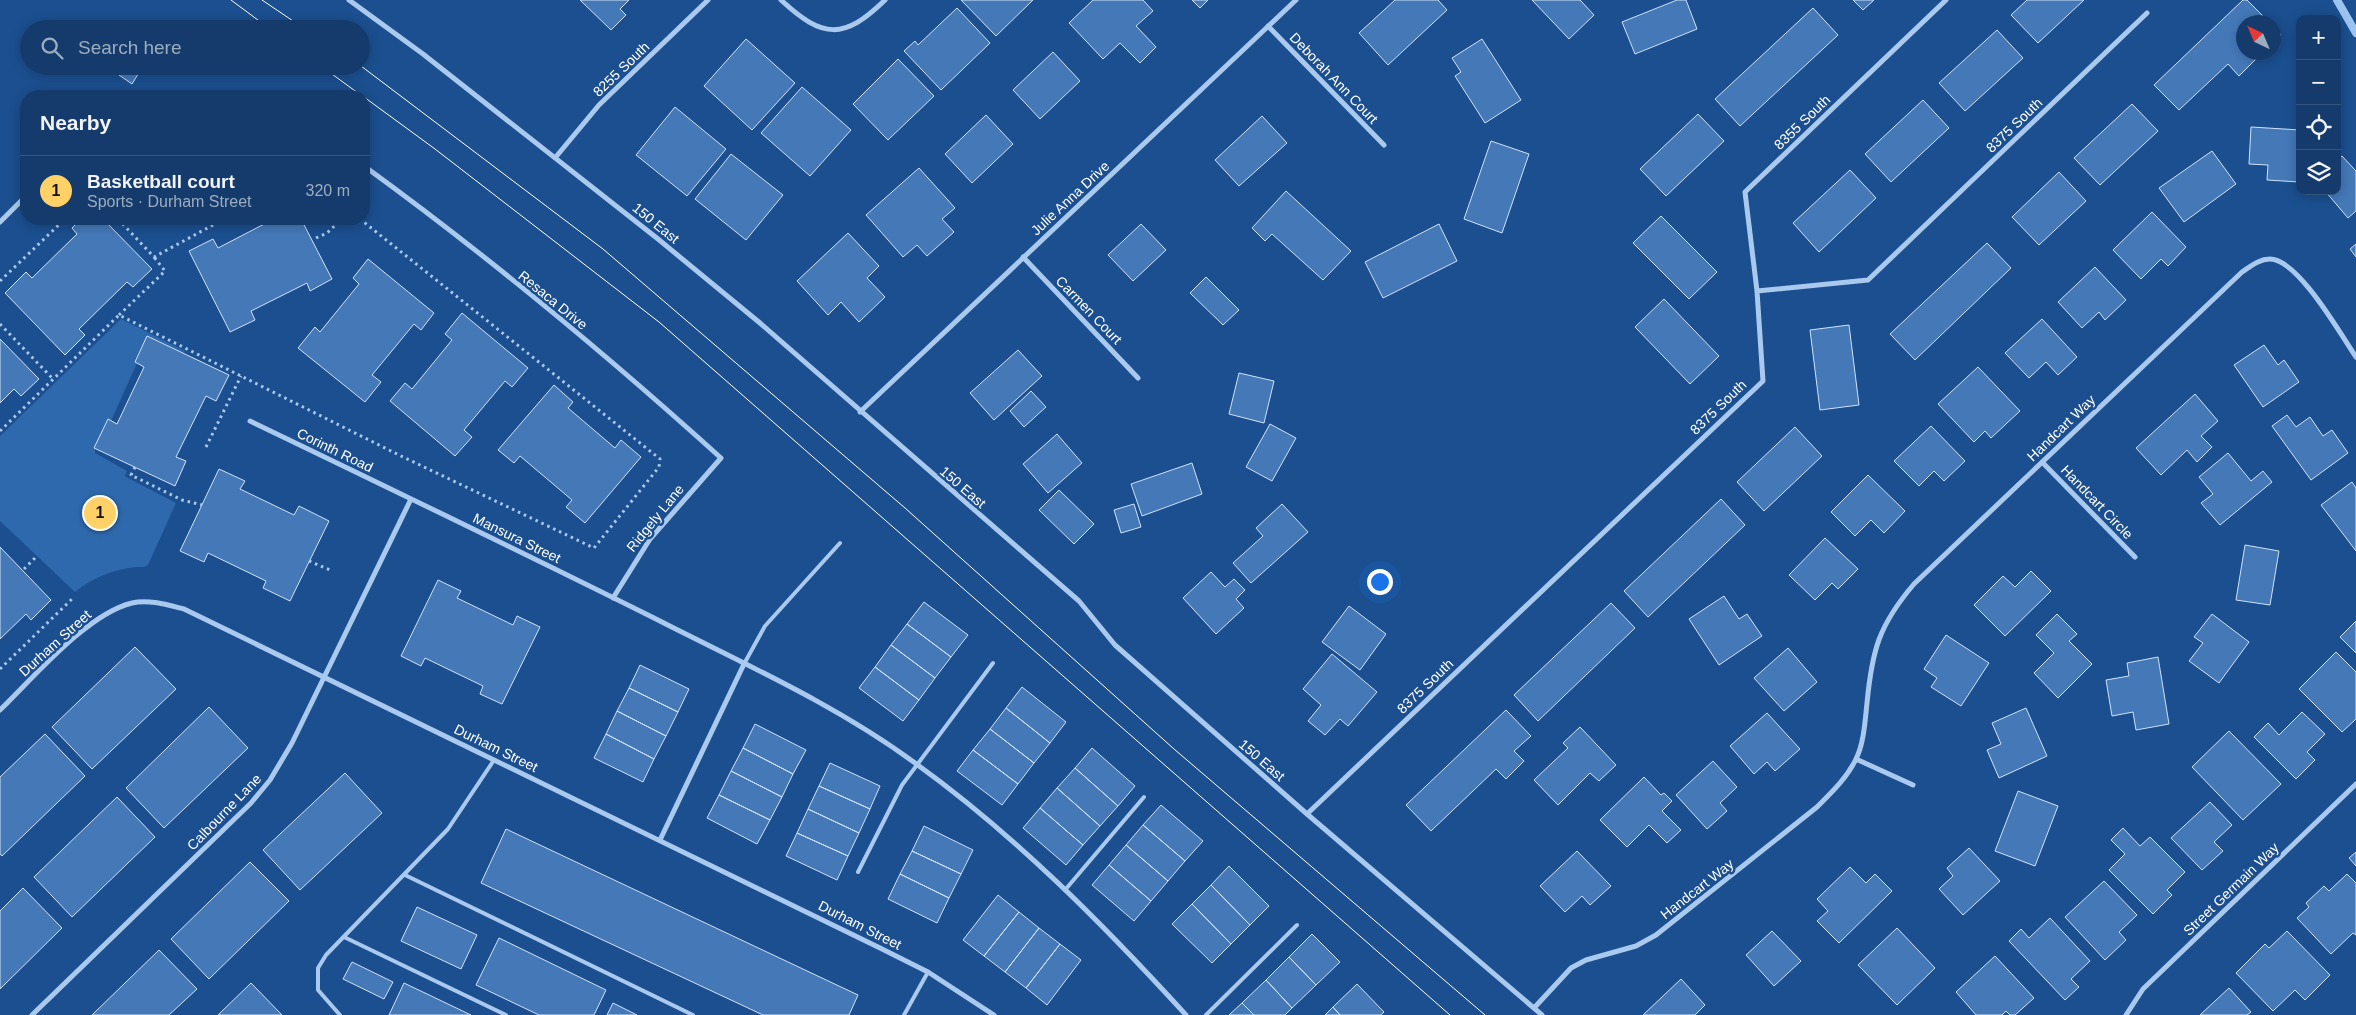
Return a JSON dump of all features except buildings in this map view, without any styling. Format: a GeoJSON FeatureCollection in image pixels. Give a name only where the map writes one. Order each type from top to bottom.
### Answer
{"type":"FeatureCollection","features":[{"type":"Feature","properties":{"kind":"street","name":"150 East"},"geometry":{"type":"LineString","coordinates":[[349,0],[423,54],[673,251],[760,323],[1079,601],[1116,645],[1307,814],[1542,1015]]}},
{"type":"Feature","properties":{"kind":"street","name":"8255 South"},"geometry":{"type":"LineString","coordinates":[[554,158],[599,105],[708,0]]}},
{"type":"Feature","properties":{"kind":"street"},"geometry":{"type":"LineString","coordinates":[[781,0],[813,26],[829,30],[845,29],[860,22],[885,0]]}},
{"type":"Feature","properties":{"kind":"street","name":"Julie Anna Drive"},"geometry":{"type":"LineString","coordinates":[[860,412],[1296,0]]}},
{"type":"Feature","properties":{"kind":"street","name":"8355 South"},"geometry":{"type":"LineString","coordinates":[[1757,291],[1745,192],[1946,0]]}},
{"type":"Feature","properties":{"kind":"street","name":"8375 South"},"geometry":{"type":"LineString","coordinates":[[1307,814],[1763,380],[1757,291],[1868,280],[2147,13]]}},
{"type":"Feature","properties":{"kind":"street","name":"Deborah Ann Court"},"geometry":{"type":"LineString","coordinates":[[1268,26],[1384,145]]}},
{"type":"Feature","properties":{"kind":"street","name":"Resaca Drive"},"geometry":{"type":"LineString","coordinates":[[370,170],[406,196],[556,316],[722,458]]}},
{"type":"Feature","properties":{"kind":"street"},"geometry":{"type":"LineString","coordinates":[[0,222],[20,202]]}},
{"type":"Feature","properties":{"kind":"street","name":"Carmen Court"},"geometry":{"type":"LineString","coordinates":[[1023,257],[1138,378]]}},
{"type":"Feature","properties":{"kind":"street","name":"Handcart Way"},"geometry":{"type":"LineString","coordinates":[[1534,1008],[1571,968],[1586,960],[1636,946],[1656,935],[1817,807],[1839,785],[1856,759],[1864,730],[1871,663],[1880,632],[1895,607],[1914,584],[2230,283],[2256,263],[2271,259],[2287,266],[2300,277],[2356,357]]}},
{"type":"Feature","properties":{"kind":"street","name":"Corinth Road"},"geometry":{"type":"LineString","coordinates":[[250,421],[411,499]]}},
{"type":"Feature","properties":{"kind":"street","name":"Ridgely Lane"},"geometry":{"type":"LineString","coordinates":[[613,598],[650,539],[722,458]]}},
{"type":"Feature","properties":{"kind":"street","name":"Handcart Circle"},"geometry":{"type":"LineString","coordinates":[[2042,462],[2135,557]]}},
{"type":"Feature","properties":{"kind":"street","name":"Mansura Street"},"geometry":{"type":"LineString","coordinates":[[411,499],[744,664],[848,720],[916,763],[994,827],[1065,890],[1126,948],[1186,1015]]}},
{"type":"Feature","properties":{"kind":"street","name":"Calbourne Lane"},"geometry":{"type":"LineString","coordinates":[[32,1015],[251,804],[270,780],[292,743],[411,499]]}},
{"type":"Feature","properties":{"kind":"street","name":"Durham Street"},"geometry":{"type":"LineString","coordinates":[[0,710],[90,623],[111,610],[133,603],[161,603],[184,609],[928,972],[994,1015]]}},
{"type":"Feature","properties":{"kind":"street"},"geometry":{"type":"LineString","coordinates":[[660,840],[744,664]]}},
{"type":"Feature","properties":{"kind":"street"},"geometry":{"type":"LineString","coordinates":[[1856,759],[1913,785]]}},
{"type":"Feature","properties":{"kind":"street","name":"Street Germain Way"},"geometry":{"type":"LineString","coordinates":[[2126,1015],[2143,989],[2356,784]]}},
{"type":"Feature","properties":{"kind":"lane"},"geometry":{"type":"LineString","coordinates":[[744,664],[764,626],[840,543]]}},
{"type":"Feature","properties":{"kind":"lane"},"geometry":{"type":"LineString","coordinates":[[858,872],[902,785],[916,763],[993,663]]}},
{"type":"Feature","properties":{"kind":"lane"},"geometry":{"type":"LineString","coordinates":[[340,1015],[318,990],[316,976],[318,968],[326,955],[448,829],[494,760]]}},
{"type":"Feature","properties":{"kind":"lane"},"geometry":{"type":"LineString","coordinates":[[1065,890],[1144,797]]}},
{"type":"Feature","properties":{"kind":"lane"},"geometry":{"type":"LineString","coordinates":[[405,875],[693,1015]]}},
{"type":"Feature","properties":{"kind":"lane"},"geometry":{"type":"LineString","coordinates":[[1206,1015],[1297,925]]}},
{"type":"Feature","properties":{"kind":"lane"},"geometry":{"type":"LineString","coordinates":[[344,937],[506,1015]]}},
{"type":"Feature","properties":{"kind":"lane"},"geometry":{"type":"LineString","coordinates":[[904,1015],[928,972]]}},
{"type":"Feature","properties":{"kind":"path"},"geometry":{"type":"LineString","coordinates":[[0,281],[58,225]]}},
{"type":"Feature","properties":{"kind":"path"},"geometry":{"type":"LineString","coordinates":[[0,431],[165,271],[124,225]]}},
{"type":"Feature","properties":{"kind":"path"},"geometry":{"type":"LineString","coordinates":[[154,257],[213,225]]}},
{"type":"Feature","properties":{"kind":"path"},"geometry":{"type":"LineString","coordinates":[[316,238],[335,225]]}},
{"type":"Feature","properties":{"kind":"path"},"geometry":{"type":"LineString","coordinates":[[120,315],[401,456],[594,548],[659,467],[660,459],[367,225]]}},
{"type":"Feature","properties":{"kind":"path"},"geometry":{"type":"LineString","coordinates":[[0,324],[54,380]]}},
{"type":"Feature","properties":{"kind":"path"},"geometry":{"type":"LineString","coordinates":[[206,447],[241,376]]}},
{"type":"Feature","properties":{"kind":"path"},"geometry":{"type":"LineString","coordinates":[[135,467],[131,475],[182,500],[202,505]]}},
{"type":"Feature","properties":{"kind":"path"},"geometry":{"type":"LineString","coordinates":[[24,569],[35,558]]}},
{"type":"Feature","properties":{"kind":"path"},"geometry":{"type":"LineString","coordinates":[[309,560],[330,570]]}},
{"type":"Feature","properties":{"kind":"path"},"geometry":{"type":"LineString","coordinates":[[0,668],[73,598]]}},
{"type":"Feature","properties":{"kind":"shaded area"},"geometry":{"type":"Polygon","coordinates":[[[121,319],[185,351],[184,353],[147,336],[111,421],[109,419],[95,448],[95,453],[127,471],[125,476],[128,478],[176,503],[148,565],[126,568],[99,577],[75,592],[0,521],[0,436],[121,319]]]}},
{"type":"Feature","properties":{"kind":"waterway"},"geometry":{"type":"LineString","coordinates":[[2337,0],[2356,33]]}},
{"type":"Feature","properties":{"kind":"tram line"},"geometry":{"type":"LineString","coordinates":[[231,0],[258,20]]}},
{"type":"Feature","properties":{"kind":"tram line"},"geometry":{"type":"LineString","coordinates":[[262,0],[292,20]]}},
{"type":"Feature","properties":{"kind":"tram line"},"geometry":{"type":"LineString","coordinates":[[370,73],[603,249],[905,508],[1174,749],[1485,1015]]}},
{"type":"Feature","properties":{"kind":"tram line"},"geometry":{"type":"LineString","coordinates":[[333,75],[354,90]]}},
{"type":"Feature","properties":{"kind":"tram line"},"geometry":{"type":"LineString","coordinates":[[370,101],[435,149],[659,322],[1450,1015]]}},
{"type":"Feature","properties":{"kind":"place","name":"Basketball court"},"geometry":{"type":"Point","coordinates":[100,513]}}]}
